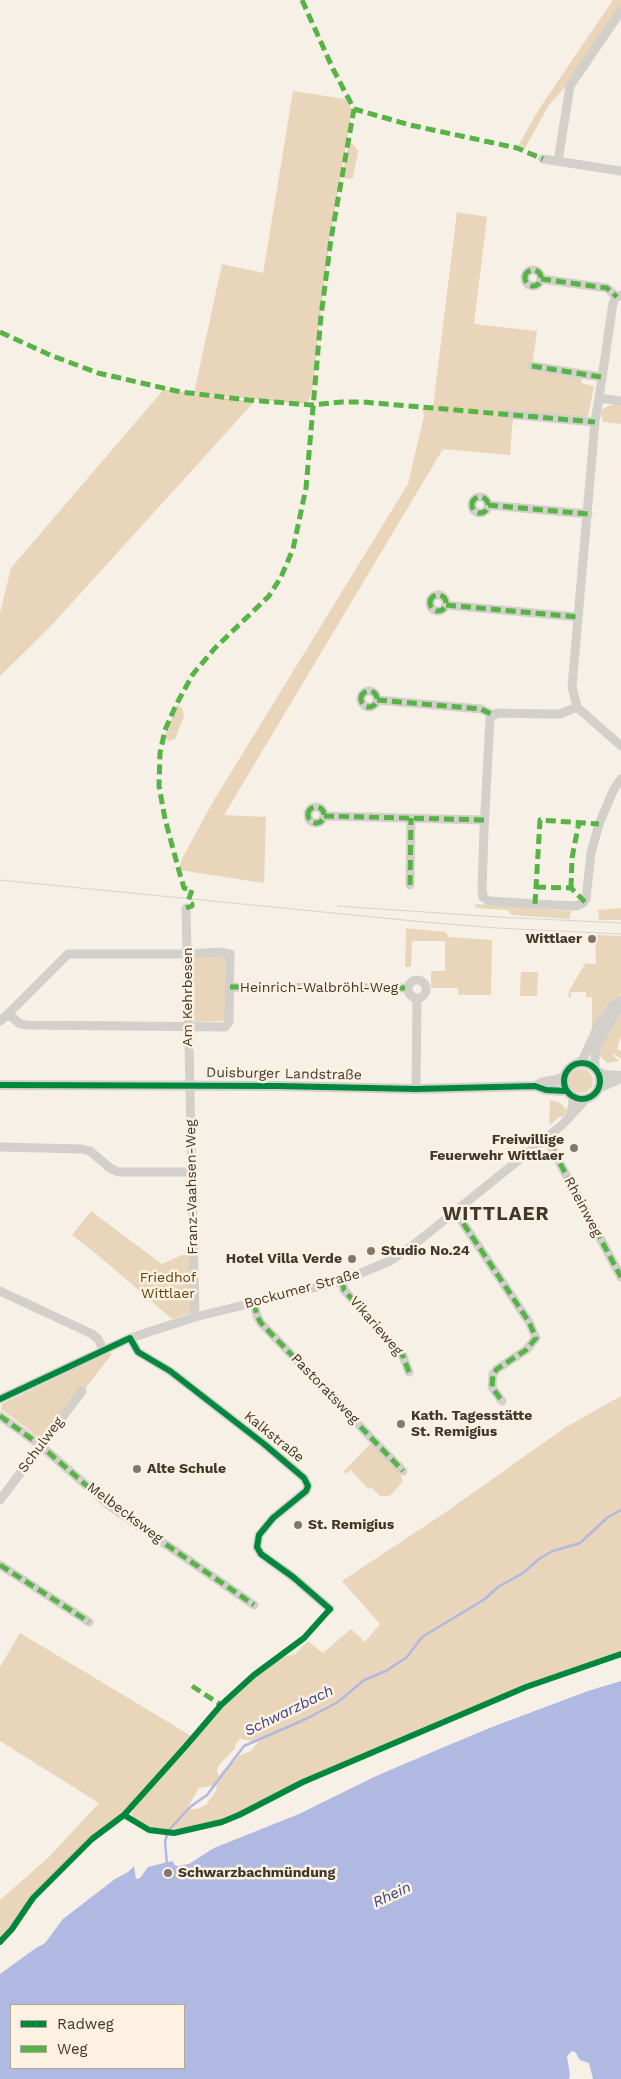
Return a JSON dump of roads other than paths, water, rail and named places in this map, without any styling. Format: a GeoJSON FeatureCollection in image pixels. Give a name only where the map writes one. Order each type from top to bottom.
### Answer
{"type":"FeatureCollection","features":[{"type":"Feature","properties":{"kind":"main road","name":"Duisburger Landstraße"},"geometry":{"type":"LineString","coordinates":[[0,1084],[416,1089],[536,1086],[565,1076],[569,1068],[578,1063]]}},
{"type":"Feature","properties":{"kind":"main road"},"geometry":{"type":"LineString","coordinates":[[578,1063],[586,1063],[604,1074],[621,1077]]}},
{"type":"Feature","properties":{"kind":"main road"},"geometry":{"type":"LineString","coordinates":[[587,1098],[595,1093],[598,1088],[600,1081],[596,1070]]}},
{"type":"Feature","properties":{"kind":"main road"},"geometry":{"type":"LineString","coordinates":[[565,1076],[564,1084],[569,1093]]}},
{"type":"Feature","properties":{"kind":"main road"},"geometry":{"type":"LineString","coordinates":[[598,1088],[621,1077]]}},
{"type":"Feature","properties":{"kind":"main road","name":"Duisburger Landstraße"},"geometry":{"type":"LineString","coordinates":[[536,1086],[546,1090],[569,1093],[577,1098],[587,1098]]}},
{"type":"Feature","properties":{"kind":"street"},"geometry":{"type":"LineString","coordinates":[[558,161],[570,86],[621,11]]}},
{"type":"Feature","properties":{"kind":"street"},"geometry":{"type":"LineString","coordinates":[[543,158],[621,171]]}},
{"type":"Feature","properties":{"kind":"street"},"geometry":{"type":"LineString","coordinates":[[542,279],[607,288],[619,296],[613,303],[595,422],[572,687],[577,708],[621,746]]}},
{"type":"Feature","properties":{"kind":"street"},"geometry":{"type":"LineString","coordinates":[[532,366],[602,377]]}},
{"type":"Feature","properties":{"kind":"street"},"geometry":{"type":"LineString","coordinates":[[599,398],[621,401]]}},
{"type":"Feature","properties":{"kind":"street"},"geometry":{"type":"LineString","coordinates":[[505,414],[595,422]]}},
{"type":"Feature","properties":{"kind":"street"},"geometry":{"type":"LineString","coordinates":[[488,504],[588,514]]}},
{"type":"Feature","properties":{"kind":"street"},"geometry":{"type":"LineString","coordinates":[[446,605],[578,617]]}},
{"type":"Feature","properties":{"kind":"street"},"geometry":{"type":"LineString","coordinates":[[377,700],[481,709],[493,715],[502,713],[560,714],[577,708]]}},
{"type":"Feature","properties":{"kind":"street"},"geometry":{"type":"LineString","coordinates":[[493,715],[488,723],[484,820],[482,890],[486,900],[579,906],[586,899],[591,853],[599,824],[614,789],[621,779]]}},
{"type":"Feature","properties":{"kind":"street"},"geometry":{"type":"LineString","coordinates":[[324,816],[484,820]]}},
{"type":"Feature","properties":{"kind":"street"},"geometry":{"type":"LineString","coordinates":[[410,885],[411,818]]}},
{"type":"Feature","properties":{"kind":"street","name":"Am Kehrbesen"},"geometry":{"type":"LineString","coordinates":[[186,908],[189,1086]]}},
{"type":"Feature","properties":{"kind":"street","name":"Heinrich-Walbröhl-Weg"},"geometry":{"type":"LineString","coordinates":[[188,954],[219,952],[230,954],[230,1018],[227,1025],[225,1027],[188,1026]]}},
{"type":"Feature","properties":{"kind":"street"},"geometry":{"type":"LineString","coordinates":[[0,1021],[68,954],[188,954]]}},
{"type":"Feature","properties":{"kind":"street","name":"Heinrich-Walbröhl-Weg"},"geometry":{"type":"LineString","coordinates":[[408,988],[413,981],[419,980],[424,984],[425,992],[416,998]]}},
{"type":"Feature","properties":{"kind":"street","name":"Heinrich-Walbröhl-Weg"},"geometry":{"type":"LineString","coordinates":[[230,988],[408,988]]}},
{"type":"Feature","properties":{"kind":"street","name":"Heinrich-Walbröhl-Weg"},"geometry":{"type":"LineString","coordinates":[[408,988],[411,996],[416,998]]}},
{"type":"Feature","properties":{"kind":"street","name":"Heinrich-Walbröhl-Weg"},"geometry":{"type":"LineString","coordinates":[[416,998],[416,1089]]}},
{"type":"Feature","properties":{"kind":"street"},"geometry":{"type":"LineString","coordinates":[[578,1063],[583,1059],[602,1021],[613,1006],[621,1000]]}},
{"type":"Feature","properties":{"kind":"street"},"geometry":{"type":"LineString","coordinates":[[596,1070],[598,1044],[606,1026],[621,1005],[621,1000]]}},
{"type":"Feature","properties":{"kind":"street"},"geometry":{"type":"LineString","coordinates":[[8,1014],[20,1024],[27,1025],[188,1026]]}},
{"type":"Feature","properties":{"kind":"street","name":"Franz-Vaahsen-Weg"},"geometry":{"type":"LineString","coordinates":[[189,1086],[195,1318]]}},
{"type":"Feature","properties":{"kind":"street"},"geometry":{"type":"LineString","coordinates":[[569,1093],[573,1103],[570,1117]]}},
{"type":"Feature","properties":{"kind":"street","name":"Bockumer Straße"},"geometry":{"type":"LineString","coordinates":[[0,1399],[103,1349],[130,1338],[195,1318],[342,1281],[390,1260],[416,1244],[570,1117],[587,1098]]}},
{"type":"Feature","properties":{"kind":"street","name":"Rheinweg"},"geometry":{"type":"LineString","coordinates":[[546,1137],[621,1278]]}},
{"type":"Feature","properties":{"kind":"street"},"geometry":{"type":"LineString","coordinates":[[0,1147],[82,1149],[90,1151],[110,1168],[118,1172],[192,1172]]}},
{"type":"Feature","properties":{"kind":"street"},"geometry":{"type":"LineString","coordinates":[[455,1211],[529,1322],[536,1338],[526,1350],[497,1369],[493,1374],[492,1386],[502,1401]]}},
{"type":"Feature","properties":{"kind":"street","name":"Vikarieweg"},"geometry":{"type":"LineString","coordinates":[[342,1281],[344,1290],[403,1356],[409,1372]]}},
{"type":"Feature","properties":{"kind":"street"},"geometry":{"type":"LineString","coordinates":[[0,1291],[92,1334],[98,1339],[103,1349]]}},
{"type":"Feature","properties":{"kind":"street","name":"Pastoratsweg"},"geometry":{"type":"LineString","coordinates":[[254,1303],[261,1323],[403,1471]]}},
{"type":"Feature","properties":{"kind":"street","name":"Kalkstraße"},"geometry":{"type":"LineString","coordinates":[[130,1338],[138,1352],[170,1371],[264,1444],[304,1478],[308,1486],[306,1491],[273,1518],[259,1535],[257,1547],[261,1554],[293,1577],[330,1609]]}},
{"type":"Feature","properties":{"kind":"street","name":"Schulweg"},"geometry":{"type":"LineString","coordinates":[[0,1500],[82,1391]]}},
{"type":"Feature","properties":{"kind":"street","name":"Melbecksweg"},"geometry":{"type":"LineString","coordinates":[[0,1416],[40,1445],[110,1506],[254,1605]]}},
{"type":"Feature","properties":{"kind":"street"},"geometry":{"type":"LineString","coordinates":[[0,1565],[89,1622]]}},
{"type":"Feature","properties":{"kind":"water","name":"Rhein"},"geometry":{"type":"Polygon","coordinates":[[[621,1681],[621,2079],[593,2079],[589,2063],[580,2060],[575,2052],[572,2051],[567,2056],[569,2079],[0,2079],[0,1974],[45,1943],[63,1919],[115,1879],[128,1872],[134,1866],[136,1879],[140,1878],[148,1867],[172,1861],[176,1866],[189,1864],[214,1848],[299,1814],[374,1777],[492,1727],[588,1691],[621,1681]]]}},
{"type":"Feature","properties":{"kind":"waterway","name":"Schwarzbach"},"geometry":{"type":"LineString","coordinates":[[167,1865],[165,1841],[169,1830],[190,1807],[207,1795],[244,1746],[306,1719],[338,1702],[364,1680],[386,1671],[407,1657],[422,1637],[485,1599],[498,1587],[523,1573],[540,1558],[553,1551],[580,1543],[608,1517],[621,1510]]}},
{"type":"Feature","properties":{"kind":"tram line"},"geometry":{"type":"LineString","coordinates":[[0,880],[424,922],[497,928],[621,934]]}},
{"type":"Feature","properties":{"kind":"tram line"},"geometry":{"type":"LineString","coordinates":[[337,906],[621,923]]}},
{"type":"Feature","properties":{"kind":"place","name":"Wittlaer"},"geometry":{"type":"Point","coordinates":[592,939]}},
{"type":"Feature","properties":{"kind":"place","name":"Freiwillige Feuerwehr Wittlaer"},"geometry":{"type":"Point","coordinates":[574,1148]}},
{"type":"Feature","properties":{"kind":"place","name":"Studio No.24"},"geometry":{"type":"Point","coordinates":[371,1251]}},
{"type":"Feature","properties":{"kind":"place","name":"Hotel Villa Verde"},"geometry":{"type":"Point","coordinates":[352,1259]}},
{"type":"Feature","properties":{"kind":"place","name":"Kath. Tagesstätte St. Remigius"},"geometry":{"type":"Point","coordinates":[401,1424]}},
{"type":"Feature","properties":{"kind":"place","name":"Alte Schule"},"geometry":{"type":"Point","coordinates":[137,1469]}},
{"type":"Feature","properties":{"kind":"place","name":"St. Remigius"},"geometry":{"type":"Point","coordinates":[298,1525]}},
{"type":"Feature","properties":{"kind":"place","name":"Schwarzbachmündung"},"geometry":{"type":"Point","coordinates":[168,1873]}},
{"type":"Feature","properties":{"kind":"district","name":"WITTLAER"},"geometry":{"type":"Point","coordinates":[496,1214]}},
{"type":"Feature","properties":{"kind":"park label","name":"Friedhof Wittlaer"},"geometry":{"type":"Point","coordinates":[168,1286]}}]}
